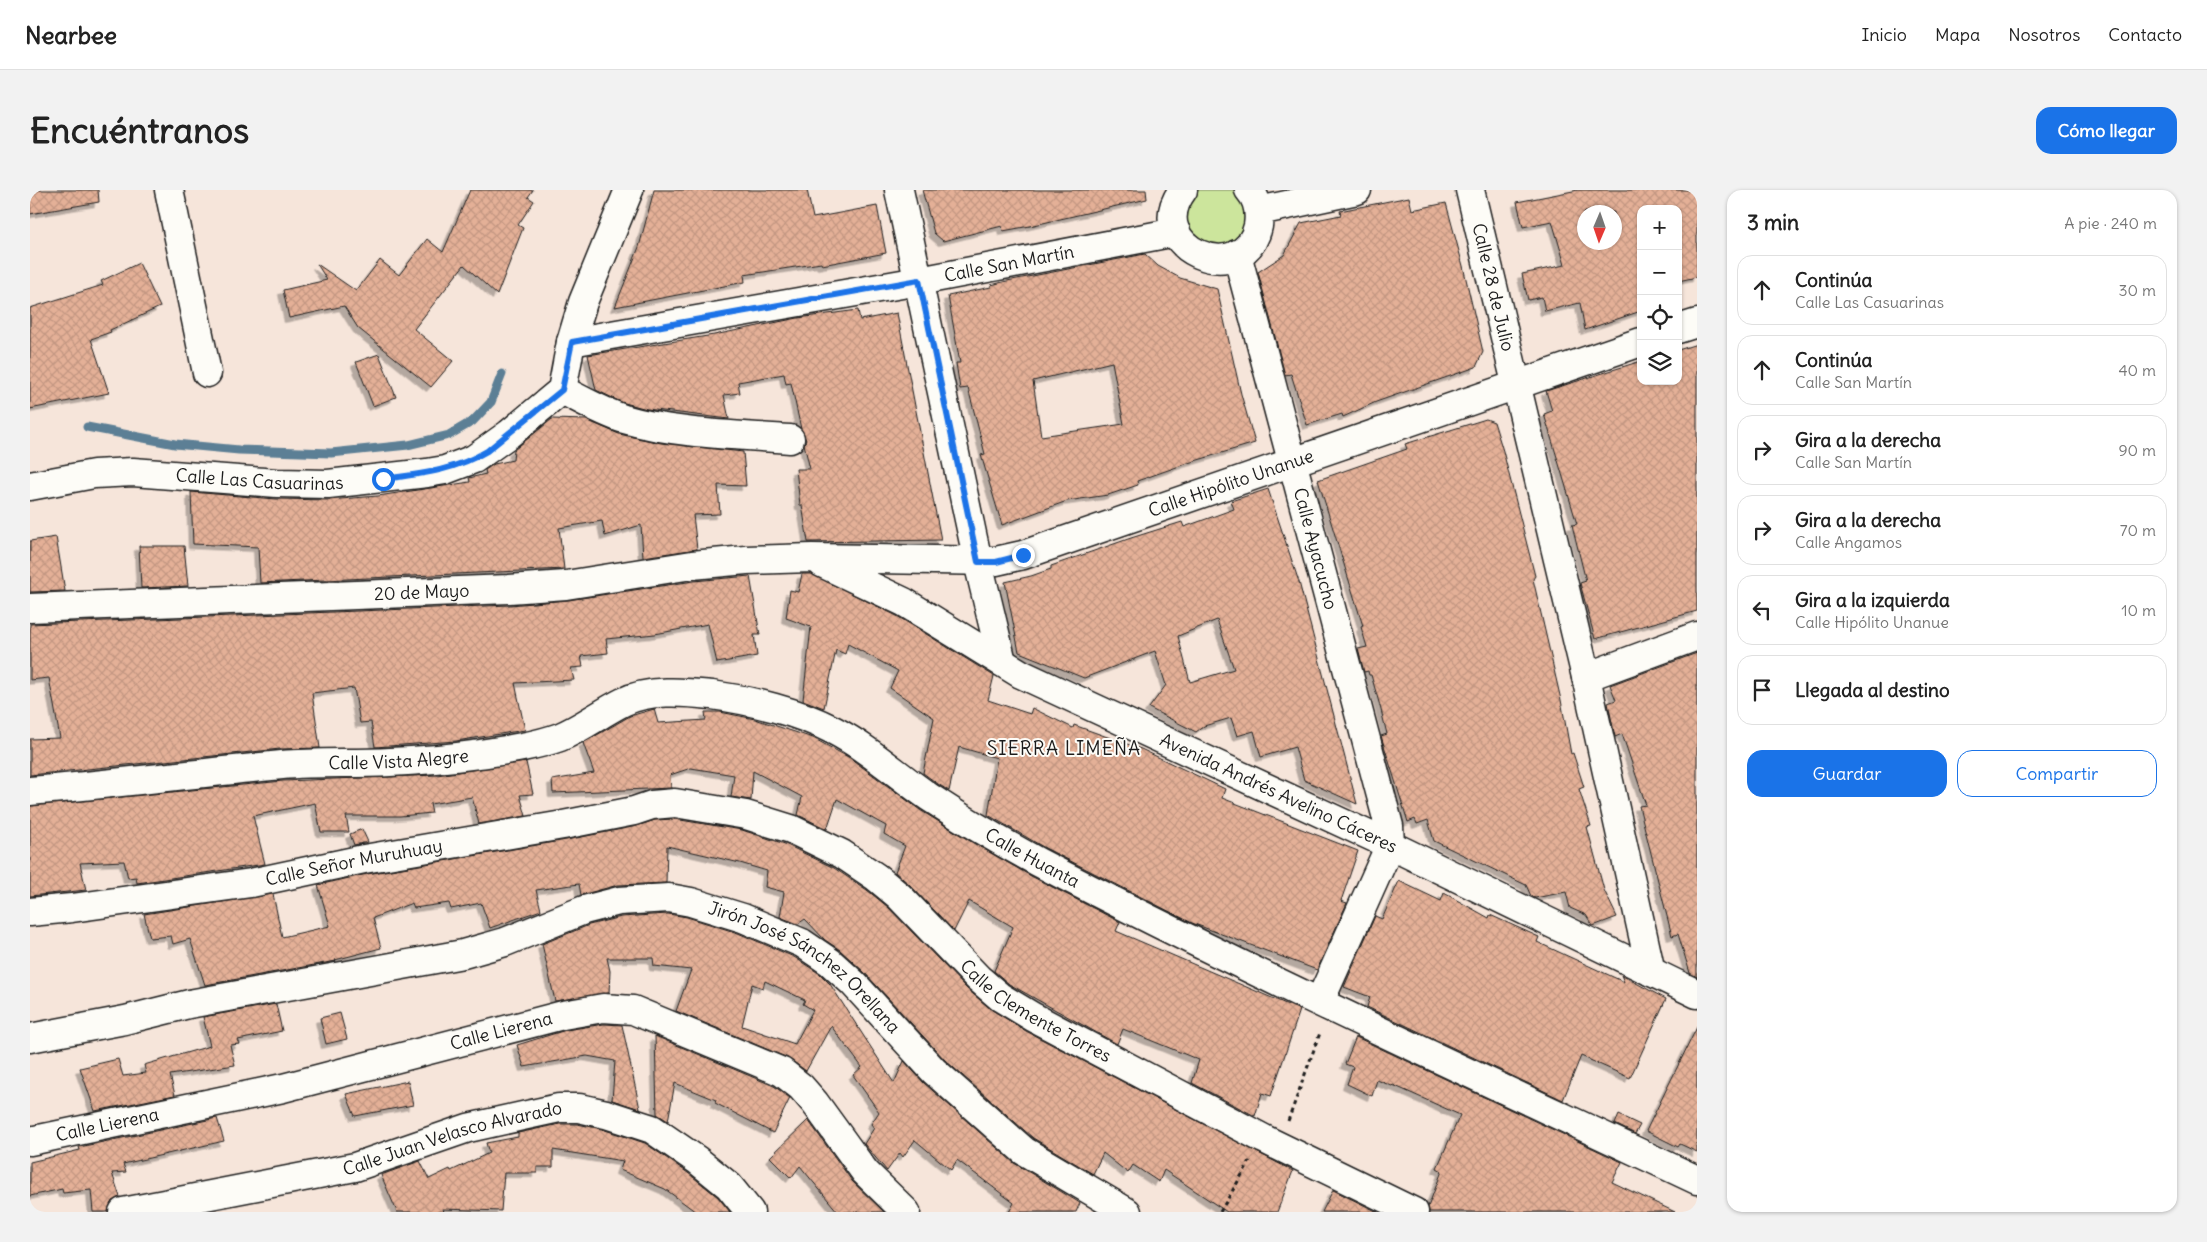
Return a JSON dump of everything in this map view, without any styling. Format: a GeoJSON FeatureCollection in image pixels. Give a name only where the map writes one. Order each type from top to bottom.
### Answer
{"type":"FeatureCollection","features":[{"type":"Feature","properties":{"kind":"street"},"geometry":{"type":"LineString","coordinates":[[169,190],[207,373]]}},
{"type":"Feature","properties":{"kind":"street"},"geometry":{"type":"LineString","coordinates":[[630,190],[588,289],[572,342],[562,390],[600,409],[638,423],[678,429],[790,439]]}},
{"type":"Feature","properties":{"kind":"street"},"geometry":{"type":"LineString","coordinates":[[899,190],[978,562],[1002,662]]}},
{"type":"Feature","properties":{"kind":"street"},"geometry":{"type":"LineString","coordinates":[[1183,190],[1174,208],[1176,232],[1182,243],[1191,251],[1213,259],[1225,258],[1245,248],[1256,231],[1254,200],[1357,190]]}},
{"type":"Feature","properties":{"kind":"street","name":"Calle 28 de Julio"},"geometry":{"type":"LineString","coordinates":[[1470,190],[1586,677],[1651,972]]}},
{"type":"Feature","properties":{"kind":"street","name":"Calle San Martín"},"geometry":{"type":"LineString","coordinates":[[572,342],[1176,232]]}},
{"type":"Feature","properties":{"kind":"street","name":"Calle Ayacucho"},"geometry":{"type":"LineString","coordinates":[[1236,254],[1387,811],[1390,845]]}},
{"type":"Feature","properties":{"kind":"street"},"geometry":{"type":"LineString","coordinates":[[1682,329],[1697,323]]}},
{"type":"Feature","properties":{"kind":"street","name":"Calle Hipólito Unanue"},"geometry":{"type":"LineString","coordinates":[[812,558],[996,562],[1023,555],[1637,343]]}},
{"type":"Feature","properties":{"kind":"street","name":"Calle Las Casuarinas"},"geometry":{"type":"LineString","coordinates":[[30,486],[94,474],[133,472],[251,482],[328,484],[445,470],[474,459],[487,451],[562,390]]}},
{"type":"Feature","properties":{"kind":"street","name":"Avenida Andrés Avelino Cáceres"},"geometry":{"type":"LineString","coordinates":[[812,558],[904,602],[1038,682],[1390,845],[1697,994]]}},
{"type":"Feature","properties":{"kind":"street","name":"20 de Mayo"},"geometry":{"type":"LineString","coordinates":[[30,608],[509,589],[566,585],[692,565],[746,560],[812,558]]}},
{"type":"Feature","properties":{"kind":"street"},"geometry":{"type":"LineString","coordinates":[[1586,677],[1697,636]]}},
{"type":"Feature","properties":{"kind":"street","name":"Calle Vista Alegre"},"geometry":{"type":"LineString","coordinates":[[30,791],[155,780],[285,765],[396,762],[479,754],[536,744],[560,737],[623,702],[640,695],[712,695],[754,704]]}},
{"type":"Feature","properties":{"kind":"street","name":"Calle Huanta"},"geometry":{"type":"LineString","coordinates":[[754,704],[797,716],[832,729],[868,751],[933,799],[1033,859],[1321,1014],[1697,1180]]}},
{"type":"Feature","properties":{"kind":"street","name":"Calle Señor Muruhuay"},"geometry":{"type":"LineString","coordinates":[[30,912],[251,883],[364,859],[563,825],[675,803]]}},
{"type":"Feature","properties":{"kind":"street","name":"Calle Clemente Torres"},"geometry":{"type":"LineString","coordinates":[[675,803],[746,815],[791,829],[842,854],[876,877],[899,896],[978,978],[1000,997],[1034,1017],[1264,1139],[1414,1212]]}},
{"type":"Feature","properties":{"kind":"street"},"geometry":{"type":"LineString","coordinates":[[1321,1014],[1390,845]]}},
{"type":"Feature","properties":{"kind":"street","name":"Jirón José Sánchez Orellana"},"geometry":{"type":"LineString","coordinates":[[30,1038],[125,1020],[189,1004],[427,962],[486,948],[584,910],[619,901],[669,898],[691,902],[743,918],[802,943],[830,962],[853,983],[934,1071],[1024,1150],[1127,1212]]}},
{"type":"Feature","properties":{"kind":"street","name":"Calle Lierena"},"geometry":{"type":"LineString","coordinates":[[30,1141],[283,1088],[563,1015],[603,1008],[619,1008],[633,1010],[657,1018],[765,1063],[791,1078],[815,1104],[865,1172],[906,1212]]}},
{"type":"Feature","properties":{"kind":"street","name":"Calle Juan Velasco Alvarado"},"geometry":{"type":"LineString","coordinates":[[123,1212],[355,1167],[460,1131],[533,1112],[559,1108],[579,1108],[606,1114],[652,1129],[697,1160],[729,1186],[750,1212]]}},
{"type":"Feature","properties":{"kind":"path"},"geometry":{"type":"LineString","coordinates":[[1289,1120],[1321,1014]]}},
{"type":"Feature","properties":{"kind":"path"},"geometry":{"type":"LineString","coordinates":[[1220,1212],[1264,1139]]}},
{"type":"Feature","properties":{"kind":"green space"},"geometry":{"type":"Polygon","coordinates":[[[1198,190],[1233,190],[1239,194],[1247,214],[1237,237],[1227,244],[1202,244],[1186,228],[1187,203],[1198,190]]]}},
{"type":"Feature","properties":{"kind":"building"},"geometry":{"type":"Polygon","coordinates":[[[30,190],[98,190],[99,202],[30,214],[30,190]]]}},
{"type":"Feature","properties":{"kind":"building"},"geometry":{"type":"Polygon","coordinates":[[[470,190],[533,190],[528,197],[534,201],[518,225],[523,228],[497,295],[464,265],[414,329],[453,361],[431,387],[358,328],[344,306],[289,318],[283,290],[327,280],[317,264],[356,291],[380,260],[399,275],[427,239],[443,252],[470,190]]]}},
{"type":"Feature","properties":{"kind":"building"},"geometry":{"type":"Polygon","coordinates":[[[654,190],[807,190],[813,218],[877,206],[886,253],[822,265],[821,263],[744,275],[745,282],[615,307],[639,247],[654,190]]]}},
{"type":"Feature","properties":{"kind":"building"},"geometry":{"type":"Polygon","coordinates":[[[922,190],[1146,190],[1147,199],[1030,226],[1003,231],[1002,226],[943,241],[934,233],[922,190]]]}},
{"type":"Feature","properties":{"kind":"building"},"geometry":{"type":"Polygon","coordinates":[[[1578,190],[1697,190],[1697,277],[1682,280],[1682,205],[1637,205],[1637,312],[1585,330],[1580,303],[1545,311],[1542,297],[1528,300],[1522,274],[1565,265],[1552,221],[1523,227],[1517,202],[1578,190]]]}},
{"type":"Feature","properties":{"kind":"building"},"geometry":{"type":"Polygon","coordinates":[[[1409,197],[1412,210],[1446,203],[1483,352],[1476,367],[1376,402],[1343,417],[1342,414],[1307,425],[1291,374],[1285,375],[1258,272],[1284,255],[1301,223],[1341,215],[1340,211],[1409,197]]]}},
{"type":"Feature","properties":{"kind":"building"},"geometry":{"type":"Polygon","coordinates":[[[1145,254],[1158,266],[1180,278],[1217,289],[1241,394],[1255,443],[1188,463],[1137,481],[1138,485],[1108,495],[1067,501],[1002,525],[981,455],[985,454],[968,388],[960,389],[956,363],[960,363],[948,296],[991,287],[991,285],[1145,254]],[[1112,362],[1033,381],[1041,436],[1124,424],[1112,362]]]}},
{"type":"Feature","properties":{"kind":"building"},"geometry":{"type":"Polygon","coordinates":[[[139,263],[160,307],[110,330],[111,332],[91,339],[109,393],[30,409],[30,308],[103,285],[101,281],[139,263]]]}},
{"type":"Feature","properties":{"kind":"building"},"geometry":{"type":"Polygon","coordinates":[[[858,310],[860,320],[897,313],[941,540],[808,542],[802,505],[800,505],[796,469],[810,469],[804,444],[806,440],[801,429],[791,383],[786,384],[784,374],[738,382],[740,393],[724,395],[729,419],[647,409],[621,402],[596,390],[588,355],[714,335],[798,318],[858,310]]]}},
{"type":"Feature","properties":{"kind":"building"},"geometry":{"type":"Polygon","coordinates":[[[1697,344],[1697,611],[1595,639],[1580,583],[1586,581],[1572,525],[1577,524],[1544,414],[1552,411],[1546,391],[1637,362],[1637,385],[1682,385],[1682,349],[1697,344]]]}},
{"type":"Feature","properties":{"kind":"building"},"geometry":{"type":"Polygon","coordinates":[[[379,354],[396,397],[373,406],[356,362],[379,354]]]}},
{"type":"Feature","properties":{"kind":"building"},"geometry":{"type":"Polygon","coordinates":[[[552,419],[586,420],[619,434],[661,443],[743,452],[746,486],[718,485],[720,514],[693,515],[697,549],[643,557],[641,525],[605,536],[602,521],[559,528],[564,569],[260,583],[258,547],[193,544],[191,492],[276,499],[328,500],[378,496],[470,482],[469,478],[486,474],[485,470],[494,464],[513,460],[514,450],[552,419]]]}},
{"type":"Feature","properties":{"kind":"building"},"geometry":{"type":"Polygon","coordinates":[[[1486,419],[1494,422],[1503,451],[1535,576],[1533,579],[1561,700],[1571,754],[1573,753],[1584,787],[1579,789],[1591,826],[1587,827],[1604,890],[1617,917],[1593,926],[1586,915],[1570,908],[1566,892],[1535,898],[1531,896],[1526,885],[1434,841],[1428,820],[1417,824],[1415,819],[1408,822],[1381,736],[1387,734],[1380,706],[1371,675],[1369,675],[1368,671],[1364,672],[1358,649],[1367,647],[1361,627],[1363,626],[1318,480],[1407,449],[1405,444],[1486,419]]]}},
{"type":"Feature","properties":{"kind":"building"},"geometry":{"type":"Polygon","coordinates":[[[1268,489],[1299,582],[1357,804],[1304,780],[1295,747],[1261,757],[1254,731],[1237,736],[1231,718],[1204,726],[1196,732],[1149,708],[1166,685],[1155,651],[1084,678],[1019,652],[1005,582],[1031,576],[1051,569],[1051,566],[1182,522],[1184,527],[1234,509],[1231,501],[1268,489]],[[1217,620],[1178,636],[1190,682],[1234,669],[1217,620]]]}},
{"type":"Feature","properties":{"kind":"building"},"geometry":{"type":"Polygon","coordinates":[[[56,537],[65,591],[30,592],[30,541],[56,537]]]}},
{"type":"Feature","properties":{"kind":"building"},"geometry":{"type":"Polygon","coordinates":[[[139,546],[184,546],[188,586],[141,588],[139,546]]]}},
{"type":"Feature","properties":{"kind":"building"},"geometry":{"type":"Polygon","coordinates":[[[802,574],[812,574],[897,616],[994,676],[988,700],[1030,714],[1032,708],[1073,728],[1074,725],[1141,749],[1225,789],[1222,798],[1358,851],[1341,901],[1347,903],[1317,970],[1192,923],[1045,848],[988,815],[997,758],[959,747],[949,791],[938,784],[923,773],[934,718],[890,688],[898,671],[848,644],[845,654],[836,650],[824,708],[803,700],[811,627],[786,618],[790,590],[798,592],[802,574]]]}},
{"type":"Feature","properties":{"kind":"building"},"geometry":{"type":"Polygon","coordinates":[[[750,576],[760,635],[754,635],[757,656],[717,663],[708,624],[655,634],[606,639],[608,653],[581,656],[583,667],[571,668],[574,680],[515,683],[525,730],[456,741],[375,747],[371,722],[360,723],[354,688],[312,693],[320,748],[280,749],[30,775],[30,739],[60,738],[49,678],[30,680],[30,624],[510,605],[568,600],[694,581],[750,576]]]}},
{"type":"Feature","properties":{"kind":"building"},"geometry":{"type":"Polygon","coordinates":[[[1697,653],[1697,977],[1690,973],[1678,934],[1672,936],[1639,806],[1646,805],[1622,734],[1615,737],[1608,703],[1616,700],[1610,685],[1697,653]]]}},
{"type":"Feature","properties":{"kind":"building"},"geometry":{"type":"Polygon","coordinates":[[[654,709],[658,723],[706,720],[705,712],[720,712],[755,719],[813,738],[850,758],[920,810],[975,844],[1031,876],[1120,922],[1116,931],[1300,1010],[1271,1096],[1262,1093],[1255,1116],[1192,1083],[1199,1060],[1123,1029],[1117,1044],[1009,984],[994,971],[1013,927],[969,901],[954,931],[895,872],[905,846],[884,834],[886,826],[837,799],[827,829],[798,815],[802,797],[753,771],[751,800],[731,797],[734,775],[691,768],[670,775],[671,788],[553,793],[552,780],[594,773],[583,743],[630,716],[654,709]]]}},
{"type":"Feature","properties":{"kind":"building"},"geometry":{"type":"Polygon","coordinates":[[[526,762],[533,794],[520,795],[526,816],[479,824],[472,797],[430,804],[432,813],[400,816],[346,816],[349,832],[321,832],[315,803],[253,816],[265,864],[137,883],[136,877],[128,878],[124,861],[80,863],[86,890],[30,896],[30,806],[283,781],[437,775],[526,762]]]}},
{"type":"Feature","properties":{"kind":"building"},"geometry":{"type":"Polygon","coordinates":[[[674,819],[742,830],[785,844],[834,868],[888,907],[967,989],[992,1010],[1026,1031],[1293,1171],[1277,1212],[1227,1212],[1164,1170],[1159,1182],[1133,1165],[1128,1173],[1103,1153],[1093,1174],[1033,1138],[945,1060],[864,972],[840,950],[825,940],[805,919],[798,924],[780,917],[784,892],[765,887],[767,871],[740,863],[667,846],[666,883],[618,885],[581,895],[579,884],[536,890],[541,910],[490,928],[481,903],[451,909],[449,903],[414,908],[412,903],[373,918],[381,948],[336,961],[205,985],[190,939],[173,944],[171,936],[150,938],[144,914],[273,894],[282,937],[330,926],[318,885],[367,874],[566,840],[637,826],[655,820],[674,819]]]}},
{"type":"Feature","properties":{"kind":"building"},"geometry":{"type":"Polygon","coordinates":[[[362,829],[368,842],[354,845],[350,834],[362,829]]]}},
{"type":"Feature","properties":{"kind":"building"},"geometry":{"type":"Polygon","coordinates":[[[1399,881],[1441,901],[1444,893],[1489,918],[1490,915],[1539,937],[1537,942],[1624,982],[1621,975],[1666,999],[1630,1078],[1581,1056],[1563,1100],[1367,1007],[1370,997],[1344,987],[1375,916],[1382,919],[1399,881]]]}},
{"type":"Feature","properties":{"kind":"building"},"geometry":{"type":"Polygon","coordinates":[[[668,914],[687,917],[738,933],[794,957],[820,974],[830,984],[894,1083],[904,1061],[924,1083],[1014,1163],[1080,1203],[1076,1212],[1009,1212],[1014,1203],[957,1160],[951,1170],[915,1140],[903,1157],[900,1153],[887,1171],[864,1144],[874,1128],[871,1124],[879,1112],[853,1075],[862,1067],[831,1026],[806,1071],[788,1058],[676,1011],[691,970],[654,966],[653,958],[607,958],[610,971],[609,993],[555,1001],[542,944],[589,925],[621,917],[668,914]],[[765,981],[763,988],[752,984],[742,1026],[795,1044],[813,1010],[803,1004],[805,1000],[765,981]]]}},
{"type":"Feature","properties":{"kind":"building"},"geometry":{"type":"Polygon","coordinates":[[[276,1004],[282,1031],[238,1040],[240,1044],[230,1045],[235,1065],[170,1075],[175,1095],[95,1111],[80,1068],[118,1059],[123,1076],[146,1073],[144,1065],[210,1046],[203,1017],[276,1004]]]}},
{"type":"Feature","properties":{"kind":"building"},"geometry":{"type":"Polygon","coordinates":[[[340,1013],[347,1039],[326,1044],[320,1018],[340,1013]]]}},
{"type":"Feature","properties":{"kind":"building"},"geometry":{"type":"Polygon","coordinates":[[[604,1024],[622,1025],[640,1109],[612,1100],[615,1061],[587,1056],[524,1067],[517,1045],[566,1030],[604,1024]]]}},
{"type":"Feature","properties":{"kind":"building"},"geometry":{"type":"Polygon","coordinates":[[[1697,1027],[1697,1152],[1680,1144],[1678,1147],[1646,1131],[1697,1027]]]}},
{"type":"Feature","properties":{"kind":"building"},"geometry":{"type":"Polygon","coordinates":[[[655,1036],[774,1086],[790,1098],[773,1133],[715,1103],[716,1100],[675,1083],[668,1121],[657,1114],[655,1036]]]}},
{"type":"Feature","properties":{"kind":"building"},"geometry":{"type":"Polygon","coordinates":[[[1356,1037],[1622,1162],[1612,1182],[1675,1212],[1429,1212],[1428,1207],[1442,1171],[1437,1168],[1460,1115],[1393,1085],[1377,1080],[1372,1096],[1347,1084],[1353,1067],[1345,1064],[1356,1037]]]}},
{"type":"Feature","properties":{"kind":"building"},"geometry":{"type":"Polygon","coordinates":[[[408,1081],[413,1105],[355,1116],[346,1094],[408,1081]]]}},
{"type":"Feature","properties":{"kind":"building"},"geometry":{"type":"Polygon","coordinates":[[[1619,1115],[1640,1125],[1635,1134],[1615,1124],[1619,1115]]]}},
{"type":"Feature","properties":{"kind":"building"},"geometry":{"type":"Polygon","coordinates":[[[217,1118],[224,1141],[123,1164],[126,1172],[112,1173],[120,1197],[112,1201],[108,1212],[93,1212],[91,1190],[63,1193],[62,1189],[30,1196],[30,1162],[80,1150],[79,1147],[217,1118]]]}},
{"type":"Feature","properties":{"kind":"building"},"geometry":{"type":"Polygon","coordinates":[[[808,1120],[852,1181],[884,1212],[838,1212],[800,1166],[791,1178],[770,1157],[808,1120]]]}},
{"type":"Feature","properties":{"kind":"building"},"geometry":{"type":"Polygon","coordinates":[[[560,1124],[577,1124],[602,1129],[645,1143],[718,1197],[730,1212],[696,1212],[665,1189],[620,1170],[623,1161],[553,1150],[553,1167],[537,1167],[537,1173],[504,1173],[501,1211],[443,1209],[444,1212],[397,1212],[381,1175],[420,1161],[429,1179],[489,1153],[486,1143],[518,1137],[518,1133],[560,1124]]]}},
{"type":"Feature","properties":{"kind":"building"},"geometry":{"type":"Polygon","coordinates":[[[1333,1190],[1378,1212],[1322,1212],[1333,1190]]]}},
{"type":"Feature","properties":{"kind":"waterway"},"geometry":{"type":"LineString","coordinates":[[87,427],[175,444],[239,450],[331,453],[408,445],[449,435],[473,421],[491,402],[502,374]]}},
{"type":"Feature","properties":{"kind":"district","name":"SIERRA LIMEÑA"},"geometry":{"type":"Point","coordinates":[1064,748]}},
{"type":"Feature","properties":{"kind":"route"},"geometry":{"type":"LineString","coordinates":[[383,479],[445,470],[461,465],[487,451],[562,390],[572,342],[919,280],[978,562],[996,562],[1023,555]]}}]}
